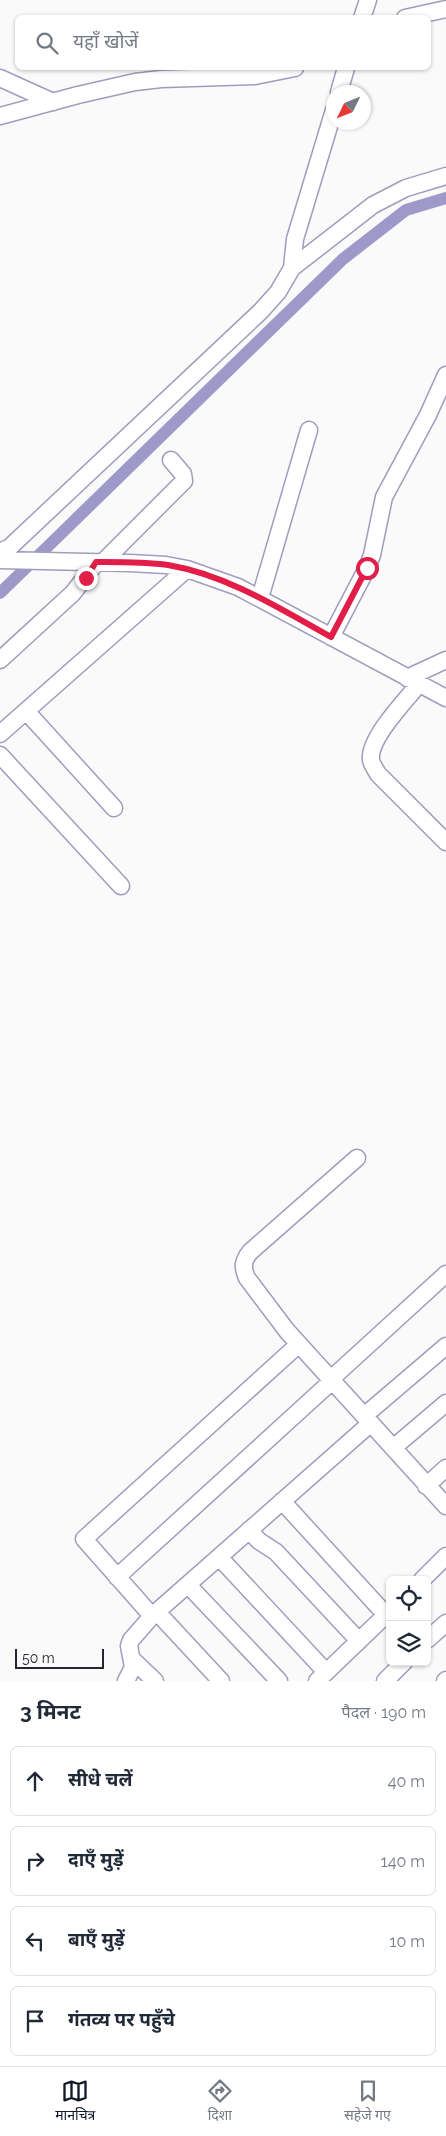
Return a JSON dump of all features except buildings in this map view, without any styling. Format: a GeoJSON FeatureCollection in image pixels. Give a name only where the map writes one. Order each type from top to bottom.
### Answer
{"type":"FeatureCollection","features":[{"type":"Feature","properties":{"kind":"street"},"geometry":{"type":"LineString","coordinates":[[363,15],[368,0]]}},
{"type":"Feature","properties":{"kind":"street"},"geometry":{"type":"LineString","coordinates":[[419,15],[446,9]]}},
{"type":"Feature","properties":{"kind":"street"},"geometry":{"type":"LineString","coordinates":[[0,116],[135,82],[161,79],[255,76],[286,70]]}},
{"type":"Feature","properties":{"kind":"street"},"geometry":{"type":"LineString","coordinates":[[341,85],[345,70]]}},
{"type":"Feature","properties":{"kind":"street"},"geometry":{"type":"LineString","coordinates":[[0,78],[53,102]]}},
{"type":"Feature","properties":{"kind":"street"},"geometry":{"type":"LineString","coordinates":[[292,268],[295,239],[328,130]]}},
{"type":"Feature","properties":{"kind":"street"},"geometry":{"type":"LineString","coordinates":[[1,558],[10,547],[260,311],[278,292],[292,268],[379,202],[406,188],[446,176]]}},
{"type":"Feature","properties":{"kind":"street"},"geometry":{"type":"LineString","coordinates":[[331,637],[367,568],[372,554],[384,498],[428,415],[446,375]]}},
{"type":"Feature","properties":{"kind":"street"},"geometry":{"type":"LineString","coordinates":[[260,598],[309,430]]}},
{"type":"Feature","properties":{"kind":"street"},"geometry":{"type":"LineString","coordinates":[[0,660],[73,593],[100,562],[184,481],[183,474],[171,460]]}},
{"type":"Feature","properties":{"kind":"street"},"geometry":{"type":"LineString","coordinates":[[1,558],[166,565],[187,569],[222,580],[260,598],[446,698]]}},
{"type":"Feature","properties":{"kind":"street"},"geometry":{"type":"LineString","coordinates":[[0,734],[187,569]]}},
{"type":"Feature","properties":{"kind":"street"},"geometry":{"type":"LineString","coordinates":[[446,660],[413,681],[371,750],[371,762],[378,774],[446,842]]}},
{"type":"Feature","properties":{"kind":"street"},"geometry":{"type":"LineString","coordinates":[[26,711],[114,808]]}},
{"type":"Feature","properties":{"kind":"street"},"geometry":{"type":"LineString","coordinates":[[0,755],[121,886]]}},
{"type":"Feature","properties":{"kind":"street"},"geometry":{"type":"LineString","coordinates":[[357,1158],[250,1252],[244,1263],[243,1270],[247,1278],[299,1344],[446,1506]]}},
{"type":"Feature","properties":{"kind":"street"},"geometry":{"type":"LineString","coordinates":[[117,1577],[446,1274]]}},
{"type":"Feature","properties":{"kind":"street"},"geometry":{"type":"LineString","coordinates":[[221,1681],[117,1577],[84,1539],[299,1344]]}},
{"type":"Feature","properties":{"kind":"street"},"geometry":{"type":"LineString","coordinates":[[126,1681],[133,1667],[129,1646],[131,1640],[154,1614],[282,1501],[446,1346]]}},
{"type":"Feature","properties":{"kind":"street"},"geometry":{"type":"LineString","coordinates":[[393,1448],[446,1403]]}},
{"type":"Feature","properties":{"kind":"street"},"geometry":{"type":"LineString","coordinates":[[426,1486],[446,1468]]}},
{"type":"Feature","properties":{"kind":"street"},"geometry":{"type":"LineString","coordinates":[[282,1501],[386,1611]]}},
{"type":"Feature","properties":{"kind":"street"},"geometry":{"type":"LineString","coordinates":[[249,1530],[259,1541],[276,1552],[359,1641]]}},
{"type":"Feature","properties":{"kind":"street"},"geometry":{"type":"LineString","coordinates":[[426,1576],[446,1556]]}},
{"type":"Feature","properties":{"kind":"street"},"geometry":{"type":"LineString","coordinates":[[219,1557],[321,1677],[386,1615]]}},
{"type":"Feature","properties":{"kind":"street"},"geometry":{"type":"LineString","coordinates":[[188,1585],[279,1681]]}},
{"type":"Feature","properties":{"kind":"street"},"geometry":{"type":"LineString","coordinates":[[431,1636],[446,1623]]}},
{"type":"Feature","properties":{"kind":"street"},"geometry":{"type":"LineString","coordinates":[[133,1660],[155,1681]]}},
{"type":"Feature","properties":{"kind":"street"},"geometry":{"type":"LineString","coordinates":[[385,1681],[400,1666]]}},
{"type":"Feature","properties":{"kind":"waterway"},"geometry":{"type":"LineString","coordinates":[[0,593],[343,259],[406,210],[446,198]]}},
{"type":"Feature","properties":{"kind":"route"},"geometry":{"type":"LineString","coordinates":[[86,578],[96,562],[130,562],[187,569],[238,587],[331,637],[367,568]]}}]}
